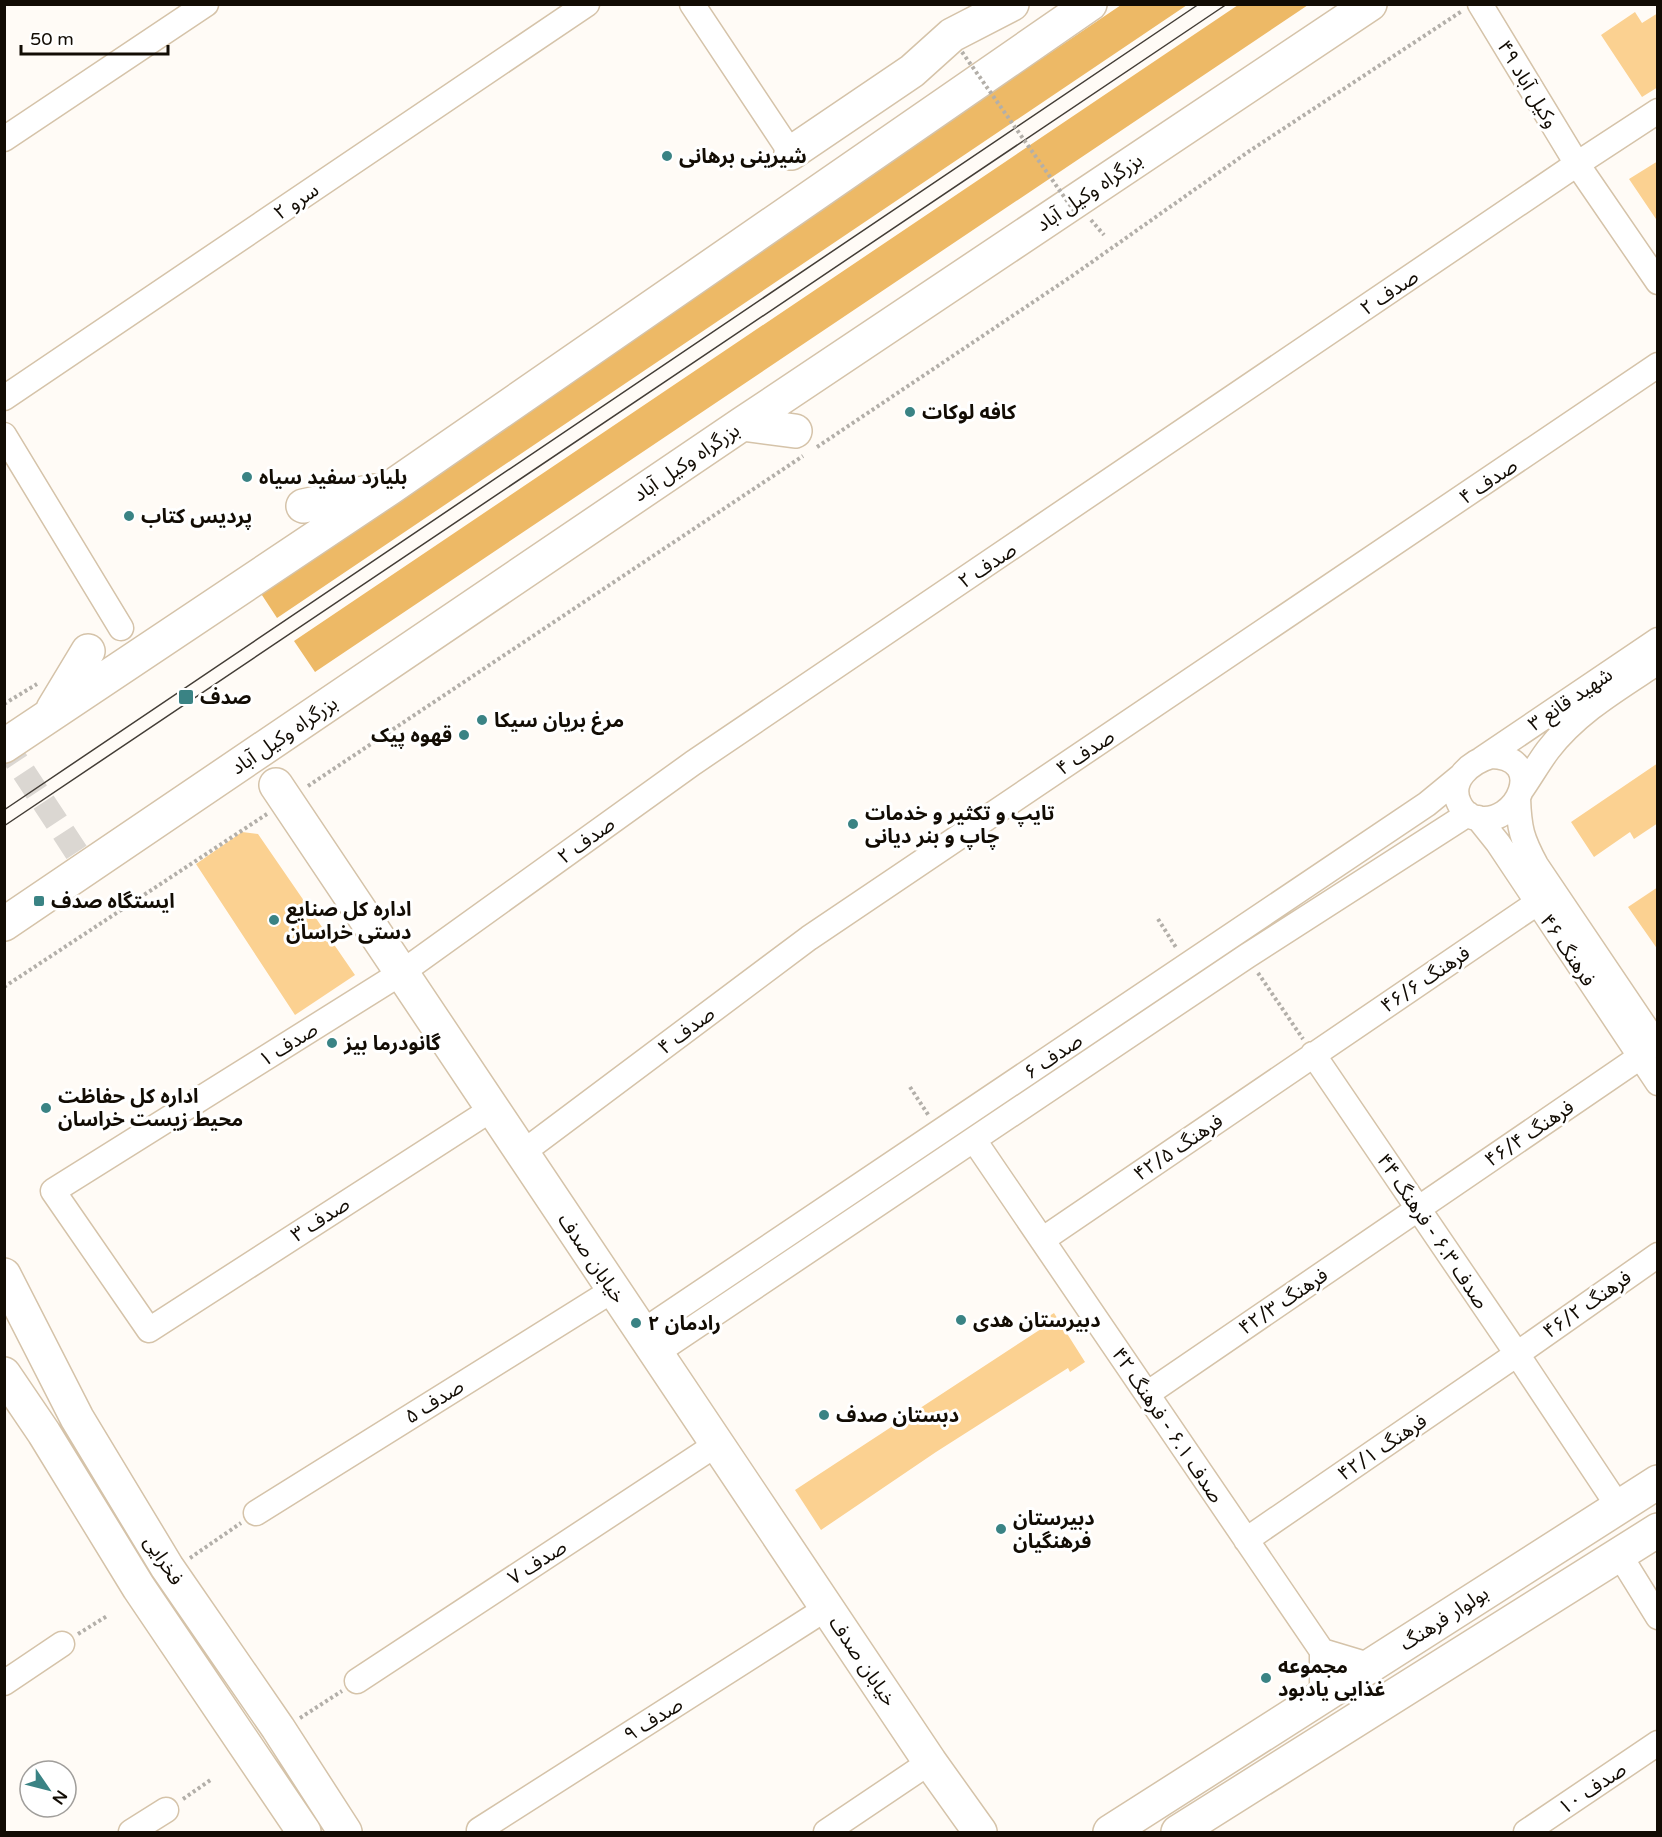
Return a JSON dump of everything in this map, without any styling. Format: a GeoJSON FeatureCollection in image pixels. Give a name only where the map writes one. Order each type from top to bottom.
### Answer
{"type":"FeatureCollection","features":[{"type":"Feature","properties":{"kind":"main road"},"geometry":{"type":"LineString","coordinates":[[791,153],[912,71],[952,35],[1012,4]]}},
{"type":"Feature","properties":{"kind":"main road"},"geometry":{"type":"LineString","coordinates":[[4,746],[390,488],[1090,4]]}},
{"type":"Feature","properties":{"kind":"main road","name":"بزرگراه وکیل آباد"},"geometry":{"type":"LineString","coordinates":[[4,924],[742,424],[1370,4]]}},
{"type":"Feature","properties":{"kind":"main road"},"geometry":{"type":"LineString","coordinates":[[742,424],[806,444]]}},
{"type":"Feature","properties":{"kind":"main road"},"geometry":{"type":"LineString","coordinates":[[303,506],[390,488]]}},
{"type":"Feature","properties":{"kind":"main road"},"geometry":{"type":"LineString","coordinates":[[47,718],[88,651]]}},
{"type":"Feature","properties":{"kind":"main road","name":"خیابان صدف"},"geometry":{"type":"LineString","coordinates":[[281,793],[930,1762],[980,1833]]}},
{"type":"Feature","properties":{"kind":"main road","name":"فخرایی"},"geometry":{"type":"LineString","coordinates":[[4,1275],[77,1418],[175,1565],[345,1833]]}},
{"type":"Feature","properties":{"kind":"main road","name":"فخرایی"},"geometry":{"type":"LineString","coordinates":[[4,1374],[44,1433],[139,1588],[304,1833]]}},
{"type":"Feature","properties":{"kind":"main road","name":"بولوار فرهنگ"},"geometry":{"type":"LineString","coordinates":[[1110,1833],[1658,1482]]}},
{"type":"Feature","properties":{"kind":"main road","name":"بولوار فرهنگ"},"geometry":{"type":"LineString","coordinates":[[1191,1825],[1658,1530]]}},
{"type":"Feature","properties":{"kind":"main road"},"geometry":{"type":"LineString","coordinates":[[1185,1785],[1191,1825]]}},
{"type":"Feature","properties":{"kind":"street"},"geometry":{"type":"LineString","coordinates":[[4,139],[206,4]]}},
{"type":"Feature","properties":{"kind":"street","name":"سرو ۲"},"geometry":{"type":"LineString","coordinates":[[4,398],[587,4]]}},
{"type":"Feature","properties":{"kind":"street"},"geometry":{"type":"LineString","coordinates":[[692,4],[791,153]]}},
{"type":"Feature","properties":{"kind":"street","name":"۴۹ وکیل آباد"},"geometry":{"type":"LineString","coordinates":[[1480,4],[1577,164],[1658,282]]}},
{"type":"Feature","properties":{"kind":"street","name":"صدف ۲"},"geometry":{"type":"LineString","coordinates":[[401,973],[693,763],[1658,111]]}},
{"type":"Feature","properties":{"kind":"street","name":"صدف ۴"},"geometry":{"type":"LineString","coordinates":[[522,1153],[809,938],[1658,365]]}},
{"type":"Feature","properties":{"kind":"street"},"geometry":{"type":"LineString","coordinates":[[4,435],[121,628]]}},
{"type":"Feature","properties":{"kind":"street","name":"شهید قانع ۳"},"geometry":{"type":"LineString","coordinates":[[1482,759],[1658,640]]}},
{"type":"Feature","properties":{"kind":"street","name":"شهید قانع ۳"},"geometry":{"type":"LineString","coordinates":[[1520,794],[1549,749],[1568,728],[1599,702],[1658,662]]}},
{"type":"Feature","properties":{"kind":"street"},"geometry":{"type":"LineString","coordinates":[[1501,756],[1511,760],[1519,768],[1523,778],[1520,794],[1512,806],[1497,815],[1473,816],[1460,806],[1456,796],[1461,776],[1482,759],[1501,756]]}},
{"type":"Feature","properties":{"kind":"street","name":"صدف ۶"},"geometry":{"type":"LineString","coordinates":[[649,1342],[940,1131],[1427,804],[1461,776]]}},
{"type":"Feature","properties":{"kind":"street","name":"فرهنگ ۴۶"},"geometry":{"type":"LineString","coordinates":[[1520,794],[1519,823],[1522,840],[1649,1052],[1658,1083]]}},
{"type":"Feature","properties":{"kind":"street","name":"فرهنگ ۴۶"},"geometry":{"type":"LineString","coordinates":[[1473,816],[1498,843],[1538,903],[1649,1052]]}},
{"type":"Feature","properties":{"kind":"street","name":"صدف ۶"},"geometry":{"type":"LineString","coordinates":[[649,1342],[974,1140],[1247,956],[1473,816]]}},
{"type":"Feature","properties":{"kind":"street","name":"فرهنگ ۴۶/۶"},"geometry":{"type":"LineString","coordinates":[[1313,1054],[1538,903]]}},
{"type":"Feature","properties":{"kind":"street","name":"صدف ۱"},"geometry":{"type":"LineString","coordinates":[[149,1330],[53,1191],[401,973]]}},
{"type":"Feature","properties":{"kind":"street"},"geometry":{"type":"LineString","coordinates":[[1151,989],[1165,1011]]}},
{"type":"Feature","properties":{"kind":"street","name":"فرهنگ ۴۶/۴"},"geometry":{"type":"LineString","coordinates":[[1418,1209],[1649,1052]]}},
{"type":"Feature","properties":{"kind":"street","name":"صدف ۶.۳ - فرهنگ ۴۴"},"geometry":{"type":"LineString","coordinates":[[1313,1054],[1618,1506]]}},
{"type":"Feature","properties":{"kind":"street","name":"فرهنگ ۴۲/۵"},"geometry":{"type":"LineString","coordinates":[[1042,1240],[1313,1054]]}},
{"type":"Feature","properties":{"kind":"street","name":"صدف ۳"},"geometry":{"type":"LineString","coordinates":[[149,1330],[492,1109]]}},
{"type":"Feature","properties":{"kind":"street","name":"صدف ۶.۱ - فرهنگ ۴۲"},"geometry":{"type":"LineString","coordinates":[[974,1140],[1322,1651]]}},
{"type":"Feature","properties":{"kind":"street","name":"فرهنگ ۴۲/۳"},"geometry":{"type":"LineString","coordinates":[[1147,1394],[1418,1209]]}},
{"type":"Feature","properties":{"kind":"street","name":"فرهنگ ۴۶/۲"},"geometry":{"type":"LineString","coordinates":[[1517,1354],[1658,1255]]}},
{"type":"Feature","properties":{"kind":"street","name":"صدف ۵"},"geometry":{"type":"LineString","coordinates":[[256,1513],[613,1290]]}},
{"type":"Feature","properties":{"kind":"street","name":"فرهنگ ۴۲/۱"},"geometry":{"type":"LineString","coordinates":[[1246,1540],[1517,1354]]}},
{"type":"Feature","properties":{"kind":"street","name":"صدف ۷"},"geometry":{"type":"LineString","coordinates":[[357,1681],[717,1444]]}},
{"type":"Feature","properties":{"kind":"street"},"geometry":{"type":"LineString","coordinates":[[1619,1554],[1658,1617]]}},
{"type":"Feature","properties":{"kind":"street"},"geometry":{"type":"LineString","coordinates":[[175,1565],[289,1725],[359,1833]]}},
{"type":"Feature","properties":{"kind":"street","name":"صدف ۹"},"geometry":{"type":"LineString","coordinates":[[479,1830],[827,1608]]}},
{"type":"Feature","properties":{"kind":"street"},"geometry":{"type":"LineString","coordinates":[[4,1683],[62,1644]]}},
{"type":"Feature","properties":{"kind":"street"},"geometry":{"type":"LineString","coordinates":[[1322,1697],[1322,1651],[1372,1666]]}},
{"type":"Feature","properties":{"kind":"street","name":"صدف ۱۰"},"geometry":{"type":"LineString","coordinates":[[1526,1833],[1658,1743]]}},
{"type":"Feature","properties":{"kind":"street"},"geometry":{"type":"LineString","coordinates":[[826,1833],[930,1762]]}},
{"type":"Feature","properties":{"kind":"street"},"geometry":{"type":"LineString","coordinates":[[131,1833],[166,1810]]}},
{"type":"Feature","properties":{"kind":"path"},"geometry":{"type":"LineString","coordinates":[[4,987],[281,793],[806,444],[1072,276],[1248,152],[1472,4]]}},
{"type":"Feature","properties":{"kind":"path"},"geometry":{"type":"LineString","coordinates":[[963,52],[1077,215]]}},
{"type":"Feature","properties":{"kind":"path"},"geometry":{"type":"LineString","coordinates":[[1089,217],[1104,235]]}},
{"type":"Feature","properties":{"kind":"path"},"geometry":{"type":"LineString","coordinates":[[1158,919],[1188,965]]}},
{"type":"Feature","properties":{"kind":"path"},"geometry":{"type":"LineString","coordinates":[[1247,956],[1313,1054]]}},
{"type":"Feature","properties":{"kind":"path"},"geometry":{"type":"LineString","coordinates":[[910,1087],[940,1131]]}},
{"type":"Feature","properties":{"kind":"path"},"geometry":{"type":"LineString","coordinates":[[175,1565],[256,1513]]}},
{"type":"Feature","properties":{"kind":"path"},"geometry":{"type":"LineString","coordinates":[[62,1644],[107,1616]]}},
{"type":"Feature","properties":{"kind":"path"},"geometry":{"type":"LineString","coordinates":[[289,1725],[357,1681]]}},
{"type":"Feature","properties":{"kind":"path"},"geometry":{"type":"LineString","coordinates":[[166,1810],[212,1779]]}},
{"type":"Feature","properties":{"kind":"shaded area"},"geometry":{"type":"Polygon","coordinates":[[[1121,5],[1187,5],[277,618],[258,589],[1121,5]]]}},
{"type":"Feature","properties":{"kind":"shaded area"},"geometry":{"type":"Polygon","coordinates":[[[1238,5],[1308,5],[315,672],[294,641],[1238,5]]]}},
{"type":"Feature","properties":{"kind":"building"},"geometry":{"type":"Polygon","coordinates":[[[1635,12],[1642,23],[1658,13],[1658,87],[1642,97],[1601,35],[1635,12]]]}},
{"type":"Feature","properties":{"kind":"building"},"geometry":{"type":"Polygon","coordinates":[[[1658,161],[1658,222],[1629,179],[1658,161]]]}},
{"type":"Feature","properties":{"kind":"building"},"geometry":{"type":"Polygon","coordinates":[[[1658,763],[1658,823],[1634,839],[1630,832],[1594,857],[1571,822],[1658,763]]]}},
{"type":"Feature","properties":{"kind":"building","name":"اداره کل صنایع دستی خراسان"},"geometry":{"type":"Polygon","coordinates":[[[242,832],[258,834],[355,975],[295,1015],[196,864],[242,832]]]}},
{"type":"Feature","properties":{"kind":"building"},"geometry":{"type":"Polygon","coordinates":[[[1658,887],[1658,950],[1628,907],[1658,887]]]}},
{"type":"Feature","properties":{"kind":"building"},"geometry":{"type":"Polygon","coordinates":[[[1054,1313],[1085,1362],[1070,1372],[1068,1368],[936,1452],[821,1530],[795,1490],[1041,1329],[1038,1323],[1054,1313]]]}},
{"type":"Feature","properties":{"kind":"tunnel"},"geometry":{"type":"LineString","coordinates":[[4,742],[100,888]]}},
{"type":"Feature","properties":{"kind":"tram line"},"geometry":{"type":"LineString","coordinates":[[4,810],[1199,4]]}},
{"type":"Feature","properties":{"kind":"tram line"},"geometry":{"type":"LineString","coordinates":[[4,826],[1227,4]]}},
{"type":"Feature","properties":{"kind":"place","name":"شیرینی برهانی"},"geometry":{"type":"Point","coordinates":[667,156]}},
{"type":"Feature","properties":{"kind":"place","name":"کافه لوکات"},"geometry":{"type":"Point","coordinates":[910,412]}},
{"type":"Feature","properties":{"kind":"place","name":"بلیارد سفید سیاه"},"geometry":{"type":"Point","coordinates":[247,477]}},
{"type":"Feature","properties":{"kind":"place","name":"پردیس کتاب"},"geometry":{"type":"Point","coordinates":[129,516]}},
{"type":"Feature","properties":{"kind":"place","name":"صدف"},"geometry":{"type":"Point","coordinates":[186,697]}},
{"type":"Feature","properties":{"kind":"place","name":"مرغ بریان سیکا"},"geometry":{"type":"Point","coordinates":[482,720]}},
{"type":"Feature","properties":{"kind":"place","name":"قهوه پیک"},"geometry":{"type":"Point","coordinates":[464,735]}},
{"type":"Feature","properties":{"kind":"place","name":"تایپ و تکثیر و خدمات چاپ و بنر دیانی"},"geometry":{"type":"Point","coordinates":[853,824]}},
{"type":"Feature","properties":{"kind":"place","name":"ایستگاه صدف"},"geometry":{"type":"Point","coordinates":[39,901]}},
{"type":"Feature","properties":{"kind":"place","name":"اداره کل صنایع دستی خراسان"},"geometry":{"type":"Point","coordinates":[274,920]}},
{"type":"Feature","properties":{"kind":"place","name":"گانودرما بیز"},"geometry":{"type":"Point","coordinates":[332,1043]}},
{"type":"Feature","properties":{"kind":"place","name":"اداره کل حفاظت محیط زیست خراسان"},"geometry":{"type":"Point","coordinates":[46,1108]}},
{"type":"Feature","properties":{"kind":"place","name":"دبیرستان هدی"},"geometry":{"type":"Point","coordinates":[961,1320]}},
{"type":"Feature","properties":{"kind":"place","name":"رادمان ۲"},"geometry":{"type":"Point","coordinates":[636,1323]}},
{"type":"Feature","properties":{"kind":"place","name":"دبستان صدف"},"geometry":{"type":"Point","coordinates":[824,1415]}},
{"type":"Feature","properties":{"kind":"place","name":"دبیرستان فرهنگیان"},"geometry":{"type":"Point","coordinates":[1001,1529]}},
{"type":"Feature","properties":{"kind":"place","name":"مجموعه غذایی یادبود"},"geometry":{"type":"Point","coordinates":[1266,1678]}}]}
